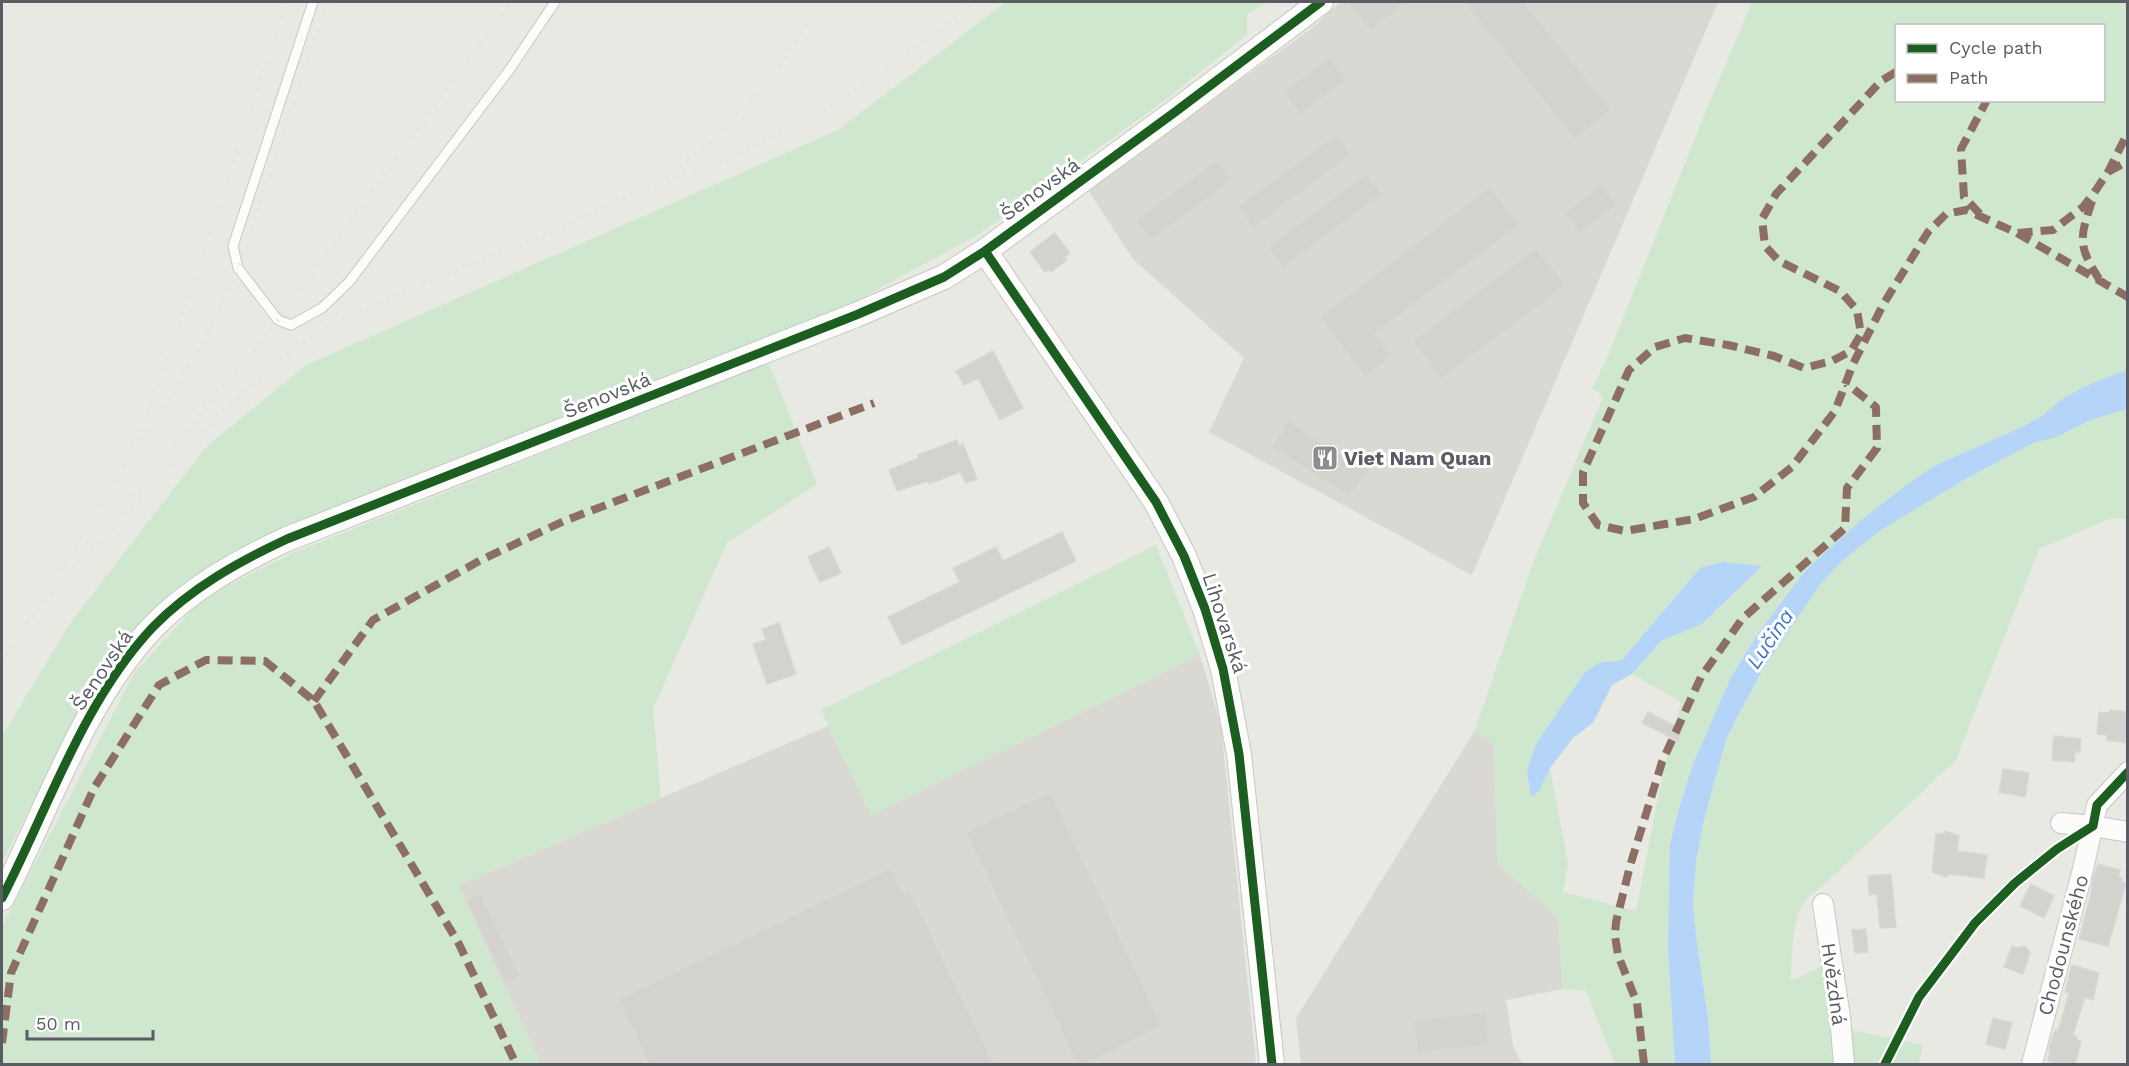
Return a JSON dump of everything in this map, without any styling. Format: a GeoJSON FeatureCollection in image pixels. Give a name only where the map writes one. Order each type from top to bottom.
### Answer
{"type":"FeatureCollection","features":[{"type":"Feature","properties":{"kind":"street","name":"Šenovská"},"geometry":{"type":"LineString","coordinates":[[2,898],[92,713],[113,679],[153,627],[203,585],[234,565],[287,539],[895,299],[944,277],[985,251],[1321,2]]}},
{"type":"Feature","properties":{"kind":"street","name":"Lihovarská"},"geometry":{"type":"LineString","coordinates":[[985,251],[1156,502],[1184,556],[1205,609],[1227,688],[1239,754],[1272,1065]]}},
{"type":"Feature","properties":{"kind":"street","name":"Chodounského"},"geometry":{"type":"LineString","coordinates":[[2032,1065],[2097,805],[2127,772]]}},
{"type":"Feature","properties":{"kind":"street"},"geometry":{"type":"LineString","coordinates":[[2061,823],[2127,832]]}},
{"type":"Feature","properties":{"kind":"street","name":"Hvězdná"},"geometry":{"type":"LineString","coordinates":[[1823,904],[1840,1017],[1844,1065]]}},
{"type":"Feature","properties":{"kind":"lane"},"geometry":{"type":"LineString","coordinates":[[313,2],[233,246],[238,268],[278,320],[291,325],[322,308],[348,282],[510,69],[555,2]]}},
{"type":"Feature","properties":{"kind":"shaded area"},"geometry":{"type":"Polygon","coordinates":[[[1340,2],[1718,2],[1472,575],[1209,432],[1244,358],[1133,259],[1088,190],[1315,26],[1340,2]]]}},
{"type":"Feature","properties":{"kind":"shaded area"},"geometry":{"type":"Polygon","coordinates":[[[1200,655],[1221,726],[1256,1064],[541,1064],[458,886],[828,726],[871,815],[1200,655]]]}},
{"type":"Feature","properties":{"kind":"shaded area"},"geometry":{"type":"Polygon","coordinates":[[[1474,732],[1493,743],[1498,864],[1558,918],[1563,989],[1506,1000],[1513,1046],[1522,1064],[1301,1064],[1296,1018],[1474,732]]]}},
{"type":"Feature","properties":{"kind":"green space"},"geometry":{"type":"Polygon","coordinates":[[[1006,2],[1266,2],[1247,15],[1247,35],[1157,106],[979,234],[847,306],[308,518],[238,554],[169,594],[81,707],[2,863],[2,736],[71,622],[206,447],[306,365],[838,130],[1006,2]]]}},
{"type":"Feature","properties":{"kind":"green space"},"geometry":{"type":"Polygon","coordinates":[[[1752,2],[2127,2],[2127,370],[2088,385],[2024,426],[1936,465],[1909,483],[1861,520],[1806,570],[1759,632],[1731,677],[1693,764],[1670,844],[1671,987],[1675,1064],[1615,1064],[1586,991],[1563,989],[1558,918],[1498,864],[1493,743],[1474,732],[1534,560],[1603,397],[1592,388],[1606,360],[1752,2]],[[1761,567],[1700,568],[1622,660],[1599,663],[1585,672],[1536,745],[1527,770],[1531,797],[1540,790],[1550,768],[1568,864],[1563,892],[1636,911],[1667,752],[1681,702],[1632,674],[1661,641],[1702,624],[1761,567]]]}},
{"type":"Feature","properties":{"kind":"green space"},"geometry":{"type":"Polygon","coordinates":[[[769,363],[817,484],[727,543],[653,709],[661,798],[458,886],[541,1064],[2,1064],[2,926],[135,672],[204,597],[295,552],[769,363]]]}},
{"type":"Feature","properties":{"kind":"green space"},"geometry":{"type":"Polygon","coordinates":[[[2127,409],[2127,519],[2112,518],[2039,549],[1956,760],[1809,897],[1797,917],[1791,981],[1824,965],[1838,1064],[1711,1064],[1708,1018],[1693,905],[1696,862],[1704,820],[1726,740],[1764,667],[1819,586],[1842,561],[1881,530],[1967,478],[2033,443],[2054,438],[2093,419],[2127,409]]]}},
{"type":"Feature","properties":{"kind":"green space"},"geometry":{"type":"Polygon","coordinates":[[[1156,545],[1200,655],[871,815],[821,710],[1156,545]]]}},
{"type":"Feature","properties":{"kind":"green space"},"geometry":{"type":"Polygon","coordinates":[[[1851,1030],[1923,1045],[1919,1064],[1852,1064],[1851,1030]]]}},
{"type":"Feature","properties":{"kind":"water","name":"Lučina"},"geometry":{"type":"Polygon","coordinates":[[[2127,370],[2127,409],[2093,419],[2054,438],[2033,443],[1967,478],[1881,530],[1842,561],[1819,586],[1764,667],[1726,740],[1704,820],[1696,862],[1693,905],[1708,1018],[1711,1064],[1675,1064],[1668,946],[1670,844],[1693,764],[1731,677],[1759,632],[1806,570],[1861,520],[1909,483],[1936,465],[2024,426],[2043,415],[2065,397],[2088,385],[2127,370]]]}},
{"type":"Feature","properties":{"kind":"water"},"geometry":{"type":"Polygon","coordinates":[[[1724,562],[1762,566],[1702,624],[1661,641],[1632,674],[1612,685],[1593,723],[1573,738],[1550,768],[1540,790],[1531,797],[1527,770],[1536,744],[1585,672],[1599,663],[1622,660],[1700,568],[1724,562]]]}},
{"type":"Feature","properties":{"kind":"building"},"geometry":{"type":"Polygon","coordinates":[[[1347,2],[1406,2],[1370,30],[1347,2]]]}},
{"type":"Feature","properties":{"kind":"building"},"geometry":{"type":"Polygon","coordinates":[[[1464,2],[1524,2],[1611,110],[1575,139],[1464,2]]]}},
{"type":"Feature","properties":{"kind":"building"},"geometry":{"type":"Polygon","coordinates":[[[1330,58],[1346,80],[1300,114],[1284,91],[1330,58]]]}},
{"type":"Feature","properties":{"kind":"building"},"geometry":{"type":"Polygon","coordinates":[[[1337,134],[1351,154],[1253,227],[1238,207],[1337,134]]]}},
{"type":"Feature","properties":{"kind":"building"},"geometry":{"type":"Polygon","coordinates":[[[1217,160],[1232,180],[1151,240],[1136,221],[1217,160]]]}},
{"type":"Feature","properties":{"kind":"building"},"geometry":{"type":"Polygon","coordinates":[[[1366,174],[1382,194],[1283,267],[1268,247],[1366,174]]]}},
{"type":"Feature","properties":{"kind":"building"},"geometry":{"type":"Polygon","coordinates":[[[1601,185],[1616,205],[1580,233],[1564,213],[1601,185]]]}},
{"type":"Feature","properties":{"kind":"building"},"geometry":{"type":"Polygon","coordinates":[[[1490,187],[1519,225],[1374,334],[1392,356],[1365,377],[1320,317],[1490,187]]]}},
{"type":"Feature","properties":{"kind":"building"},"geometry":{"type":"Polygon","coordinates":[[[1055,233],[1070,253],[1065,257],[1067,260],[1051,272],[1049,269],[1045,272],[1030,252],[1055,233]]]}},
{"type":"Feature","properties":{"kind":"building"},"geometry":{"type":"Polygon","coordinates":[[[1536,248],[1565,285],[1441,379],[1413,341],[1536,248]]]}},
{"type":"Feature","properties":{"kind":"building"},"geometry":{"type":"Polygon","coordinates":[[[993,351],[1023,408],[1000,420],[978,378],[964,385],[956,371],[993,351]]]}},
{"type":"Feature","properties":{"kind":"building"},"geometry":{"type":"Polygon","coordinates":[[[1288,421],[1367,470],[1350,496],[1272,447],[1288,421]]]}},
{"type":"Feature","properties":{"kind":"building"},"geometry":{"type":"Polygon","coordinates":[[[957,440],[959,446],[963,444],[977,479],[966,483],[960,472],[929,484],[928,481],[897,491],[889,470],[919,458],[918,455],[957,440]]]}},
{"type":"Feature","properties":{"kind":"building"},"geometry":{"type":"Polygon","coordinates":[[[1062,532],[1076,561],[902,645],[888,617],[960,582],[953,568],[996,547],[1003,561],[1062,532]]]}},
{"type":"Feature","properties":{"kind":"building"},"geometry":{"type":"Polygon","coordinates":[[[829,547],[841,573],[820,582],[808,557],[829,547]]]}},
{"type":"Feature","properties":{"kind":"building"},"geometry":{"type":"Polygon","coordinates":[[[779,623],[796,674],[767,684],[753,644],[766,640],[762,629],[779,623]]]}},
{"type":"Feature","properties":{"kind":"building"},"geometry":{"type":"Polygon","coordinates":[[[2110,710],[2127,712],[2127,743],[2107,740],[2107,735],[2097,734],[2099,712],[2110,713],[2110,710]]]}},
{"type":"Feature","properties":{"kind":"building"},"geometry":{"type":"Polygon","coordinates":[[[1648,712],[1683,730],[1678,741],[1642,723],[1648,712]]]}},
{"type":"Feature","properties":{"kind":"building"},"geometry":{"type":"Polygon","coordinates":[[[2054,736],[2081,739],[2080,752],[2075,752],[2074,762],[2052,760],[2054,736]]]}},
{"type":"Feature","properties":{"kind":"building"},"geometry":{"type":"Polygon","coordinates":[[[2003,769],[2029,773],[2025,797],[1999,792],[2003,769]]]}},
{"type":"Feature","properties":{"kind":"building"},"geometry":{"type":"Polygon","coordinates":[[[1050,792],[1162,1026],[1082,1065],[1078,1065],[966,832],[1050,792]]]}},
{"type":"Feature","properties":{"kind":"building"},"geometry":{"type":"Polygon","coordinates":[[[1945,831],[1959,836],[1957,851],[1987,855],[1984,878],[1950,874],[1946,877],[1932,872],[1936,834],[1942,834],[1945,831]]]}},
{"type":"Feature","properties":{"kind":"building"},"geometry":{"type":"Polygon","coordinates":[[[2098,864],[2120,870],[2118,877],[2122,878],[2121,882],[2126,883],[2108,946],[2079,939],[2098,864]]]}},
{"type":"Feature","properties":{"kind":"building"},"geometry":{"type":"Polygon","coordinates":[[[891,868],[904,895],[910,892],[994,1065],[650,1065],[619,1000],[891,868]]]}},
{"type":"Feature","properties":{"kind":"building"},"geometry":{"type":"Polygon","coordinates":[[[1891,874],[1896,927],[1880,928],[1877,894],[1869,895],[1868,876],[1891,874]]]}},
{"type":"Feature","properties":{"kind":"building"},"geometry":{"type":"Polygon","coordinates":[[[2031,884],[2054,896],[2044,918],[2020,906],[2031,884]]]}},
{"type":"Feature","properties":{"kind":"building"},"geometry":{"type":"Polygon","coordinates":[[[481,894],[520,977],[506,983],[467,901],[481,894]]]}},
{"type":"Feature","properties":{"kind":"building"},"geometry":{"type":"Polygon","coordinates":[[[1866,929],[1868,952],[1855,953],[1852,930],[1866,929]]]}},
{"type":"Feature","properties":{"kind":"building"},"geometry":{"type":"Polygon","coordinates":[[[2012,946],[2017,948],[2025,946],[2030,953],[2023,974],[2004,967],[2012,946]]]}},
{"type":"Feature","properties":{"kind":"building"},"geometry":{"type":"Polygon","coordinates":[[[2072,965],[2099,973],[2093,1000],[2085,997],[2073,1035],[2077,1036],[2076,1040],[2081,1041],[2075,1065],[2060,1065],[2048,1061],[2049,1048],[2055,1030],[2058,1031],[2069,993],[2065,992],[2072,965]]]}},
{"type":"Feature","properties":{"kind":"building"},"geometry":{"type":"Polygon","coordinates":[[[1486,1012],[1489,1045],[1418,1052],[1414,1020],[1486,1012]]]}},
{"type":"Feature","properties":{"kind":"building"},"geometry":{"type":"Polygon","coordinates":[[[1993,1018],[2012,1023],[2005,1049],[1986,1044],[1993,1018]]]}},
{"type":"Feature","properties":{"kind":"railway"},"geometry":{"type":"LineString","coordinates":[[55,579],[124,466],[157,390],[287,2]]}},
{"type":"Feature","properties":{"kind":"railway"},"geometry":{"type":"LineString","coordinates":[[143,439],[195,356],[238,268],[327,2]]}},
{"type":"Feature","properties":{"kind":"railway"},"geometry":{"type":"LineString","coordinates":[[126,504],[278,320],[511,2]]}},
{"type":"Feature","properties":{"kind":"railway"},"geometry":{"type":"LineString","coordinates":[[667,182],[743,151],[818,114],[883,71],[974,2]]}},
{"type":"Feature","properties":{"kind":"railway"},"geometry":{"type":"LineString","coordinates":[[72,569],[158,482],[223,411],[289,353],[325,329],[370,306],[550,232],[630,196],[676,169],[717,136],[774,75],[806,23]]}},
{"type":"Feature","properties":{"kind":"railway"},"geometry":{"type":"LineString","coordinates":[[26,624],[76,564]]}},
{"type":"Feature","properties":{"kind":"railway"},"geometry":{"type":"LineString","coordinates":[[2,663],[31,617]]}},
{"type":"Feature","properties":{"kind":"marked path"},"geometry":{"type":"LineString","coordinates":[[1895,73],[1881,81],[1776,194],[1762,219],[1765,246],[1779,261],[1840,291],[1857,310],[1861,334],[1851,351],[1832,361],[1804,368],[1774,356],[1685,338],[1655,347],[1629,370],[1583,472],[1583,503],[1598,525],[1625,531],[1694,519],[1754,497],[1792,467],[1835,411],[1853,364],[1884,303],[1928,232],[1946,214],[1966,210],[2017,233],[2053,230],[2083,207],[2094,193],[2108,172],[2128,132]]}},
{"type":"Feature","properties":{"kind":"marked path"},"geometry":{"type":"LineString","coordinates":[[1980,214],[1964,197],[1961,149],[1986,102]]}},
{"type":"Feature","properties":{"kind":"marked path"},"geometry":{"type":"LineString","coordinates":[[2108,172],[2128,161]]}},
{"type":"Feature","properties":{"kind":"marked path"},"geometry":{"type":"LineString","coordinates":[[2092,201],[2083,241],[2087,257],[2099,279]]}},
{"type":"Feature","properties":{"kind":"marked path"},"geometry":{"type":"LineString","coordinates":[[2017,233],[2128,297]]}},
{"type":"Feature","properties":{"kind":"marked path"},"geometry":{"type":"LineString","coordinates":[[1644,1064],[1637,1003],[1618,955],[1615,936],[1616,922],[1630,866],[1662,762],[1701,677],[1742,619],[1845,528],[1847,488],[1877,448],[1876,407],[1846,383]]}},
{"type":"Feature","properties":{"kind":"marked path"},"geometry":{"type":"LineString","coordinates":[[314,701],[373,620],[481,560],[564,521],[874,403]]}},
{"type":"Feature","properties":{"kind":"marked path"},"geometry":{"type":"LineString","coordinates":[[2,1043],[11,973],[94,788],[159,685],[206,660],[265,661],[314,701],[459,944],[516,1064]]}},
{"type":"Feature","properties":{"kind":"cycle path"},"geometry":{"type":"LineString","coordinates":[[2,898],[68,757],[106,688],[128,656],[153,627],[199,588],[233,567],[287,539],[856,315],[944,277],[985,251],[1321,2]]}},
{"type":"Feature","properties":{"kind":"cycle path"},"geometry":{"type":"LineString","coordinates":[[985,251],[1156,502],[1184,556],[1205,609],[1223,669],[1239,754],[1272,1064]]}},
{"type":"Feature","properties":{"kind":"cycle path"},"geometry":{"type":"LineString","coordinates":[[1885,1064],[1919,997],[1975,923],[2015,883],[2057,849],[2093,826],[2097,805],[2128,772]]}},
{"type":"Feature","properties":{"kind":"place","name":"Viet Nam Quan"},"geometry":{"type":"Point","coordinates":[1325,458]}}]}
